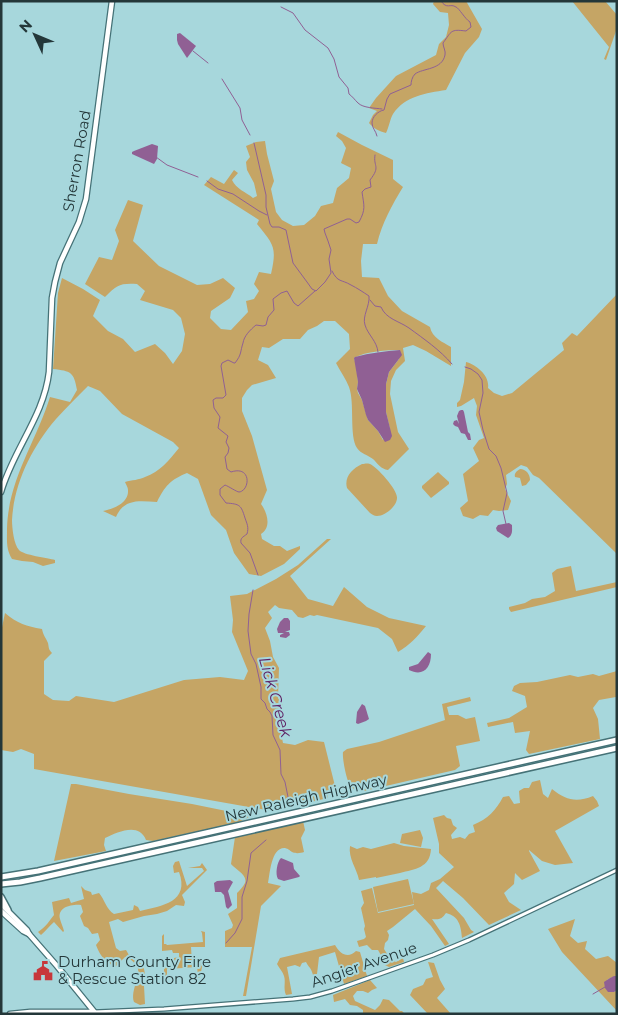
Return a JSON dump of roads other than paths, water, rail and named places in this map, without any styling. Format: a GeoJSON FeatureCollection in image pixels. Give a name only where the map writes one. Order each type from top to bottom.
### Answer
{"type":"FeatureCollection","features":[{"type":"Feature","properties":{"kind":"highway","name":"New Raleigh Highway"},"geometry":{"type":"LineString","coordinates":[[1,877],[38,871],[617,740]]}},
{"type":"Feature","properties":{"kind":"highway","name":"New Raleigh Highway"},"geometry":{"type":"LineString","coordinates":[[1,884],[40,878],[617,748]]}},
{"type":"Feature","properties":{"kind":"highway"},"geometry":{"type":"LineString","coordinates":[[494,775],[497,771],[514,766],[519,762]]}},
{"type":"Feature","properties":{"kind":"highway"},"geometry":{"type":"LineString","coordinates":[[463,782],[465,779],[490,772],[492,768]]}},
{"type":"Feature","properties":{"kind":"highway"},"geometry":{"type":"LineString","coordinates":[[113,854],[115,861]]}},
{"type":"Feature","properties":{"kind":"highway"},"geometry":{"type":"LineString","coordinates":[[38,871],[40,878]]}},
{"type":"Feature","properties":{"kind":"highway"},"geometry":{"type":"LineString","coordinates":[[1,890],[8,884]]}},
{"type":"Feature","properties":{"kind":"highway"},"geometry":{"type":"LineString","coordinates":[[1,897],[8,910]]}},
{"type":"Feature","properties":{"kind":"main road","name":"Sherron Road"},"geometry":{"type":"LineString","coordinates":[[1,492],[40,406],[47,383],[53,292],[59,266],[79,222],[86,199],[112,1]]}},
{"type":"Feature","properties":{"kind":"main road"},"geometry":{"type":"LineString","coordinates":[[1,904],[27,930],[95,1013]]}},
{"type":"Feature","properties":{"kind":"main road"},"geometry":{"type":"LineString","coordinates":[[1,911],[23,932],[29,934]]}},
{"type":"Feature","properties":{"kind":"main road","name":"Angier Avenue"},"geometry":{"type":"LineString","coordinates":[[10,1014],[25,1012],[95,1013]]}},
{"type":"Feature","properties":{"kind":"street","name":"Angier Avenue"},"geometry":{"type":"LineString","coordinates":[[95,1013],[293,999],[326,993],[453,947],[617,870]]}},
{"type":"Feature","properties":{"kind":"waterway","name":"Lick Creek"},"geometry":{"type":"LineString","coordinates":[[377,136],[372,121],[376,115],[384,110],[390,94],[411,85],[415,74],[436,66],[443,60],[445,55],[443,43],[450,33],[457,30],[466,31],[471,27],[470,22],[457,8],[447,6],[441,1]]}},
{"type":"Feature","properties":{"kind":"waterway"},"geometry":{"type":"LineString","coordinates":[[281,7],[293,13],[305,30],[328,48],[334,59],[339,77],[348,88],[349,94],[363,106],[382,109]]}},
{"type":"Feature","properties":{"kind":"waterway"},"geometry":{"type":"LineString","coordinates":[[193,51],[208,63]]}},
{"type":"Feature","properties":{"kind":"waterway"},"geometry":{"type":"LineString","coordinates":[[222,79],[240,108],[242,120],[250,135]]}},
{"type":"Feature","properties":{"kind":"waterway","name":"Lick Creek"},"geometry":{"type":"LineString","coordinates":[[254,143],[266,195],[266,207],[270,224],[272,227],[286,230],[293,263],[312,289],[316,291],[331,273],[329,259],[331,250],[324,229],[347,219],[356,223],[359,222],[364,207],[362,192],[371,187],[370,180],[376,169],[375,155]]}},
{"type":"Feature","properties":{"kind":"waterway"},"geometry":{"type":"LineString","coordinates":[[156,157],[167,165],[198,177]]}},
{"type":"Feature","properties":{"kind":"waterway"},"geometry":{"type":"LineString","coordinates":[[207,181],[218,189],[233,194],[267,215]]}},
{"type":"Feature","properties":{"kind":"waterway"},"geometry":{"type":"LineString","coordinates":[[332,271],[338,279],[369,296],[364,322],[378,352]]}},
{"type":"Feature","properties":{"kind":"waterway","name":"Lick Creek"},"geometry":{"type":"LineString","coordinates":[[258,575],[250,553],[241,543],[241,539],[247,534],[248,529],[242,510],[237,505],[226,503],[220,495],[220,489],[225,485],[238,492],[243,491],[247,479],[243,472],[231,472],[227,469],[225,457],[229,448],[226,442],[228,436],[218,428],[220,417],[214,408],[213,400],[223,398],[226,395],[222,363],[228,360],[235,363],[248,333],[256,325],[266,325],[268,317],[274,310],[273,299],[287,291],[298,306],[315,291]]}},
{"type":"Feature","properties":{"kind":"waterway"},"geometry":{"type":"LineString","coordinates":[[370,300],[375,306],[381,307],[389,317],[409,328],[432,345],[452,364]]}},
{"type":"Feature","properties":{"kind":"waterway"},"geometry":{"type":"LineString","coordinates":[[465,367],[478,374],[482,380],[483,393],[479,412],[489,449],[496,456],[501,468],[507,493],[503,511],[506,524]]}},
{"type":"Feature","properties":{"kind":"waterway","name":"Lick Creek"},"geometry":{"type":"LineString","coordinates":[[253,590],[248,631],[251,654],[256,664],[261,687],[261,699],[272,716],[273,735],[280,750],[281,774],[288,797],[282,807]]}},
{"type":"Feature","properties":{"kind":"waterway","name":"Lick Creek"},"geometry":{"type":"LineString","coordinates":[[226,943],[235,933],[242,919],[242,897],[247,881],[251,853],[266,840]]}},
{"type":"Feature","properties":{"kind":"waterway"},"geometry":{"type":"LineString","coordinates":[[593,994],[605,987]]}},
{"type":"Feature","properties":{"kind":"place","name":"Durham County Fire & Rescue Station 82"},"geometry":{"type":"Point","coordinates":[43,971]}}]}
